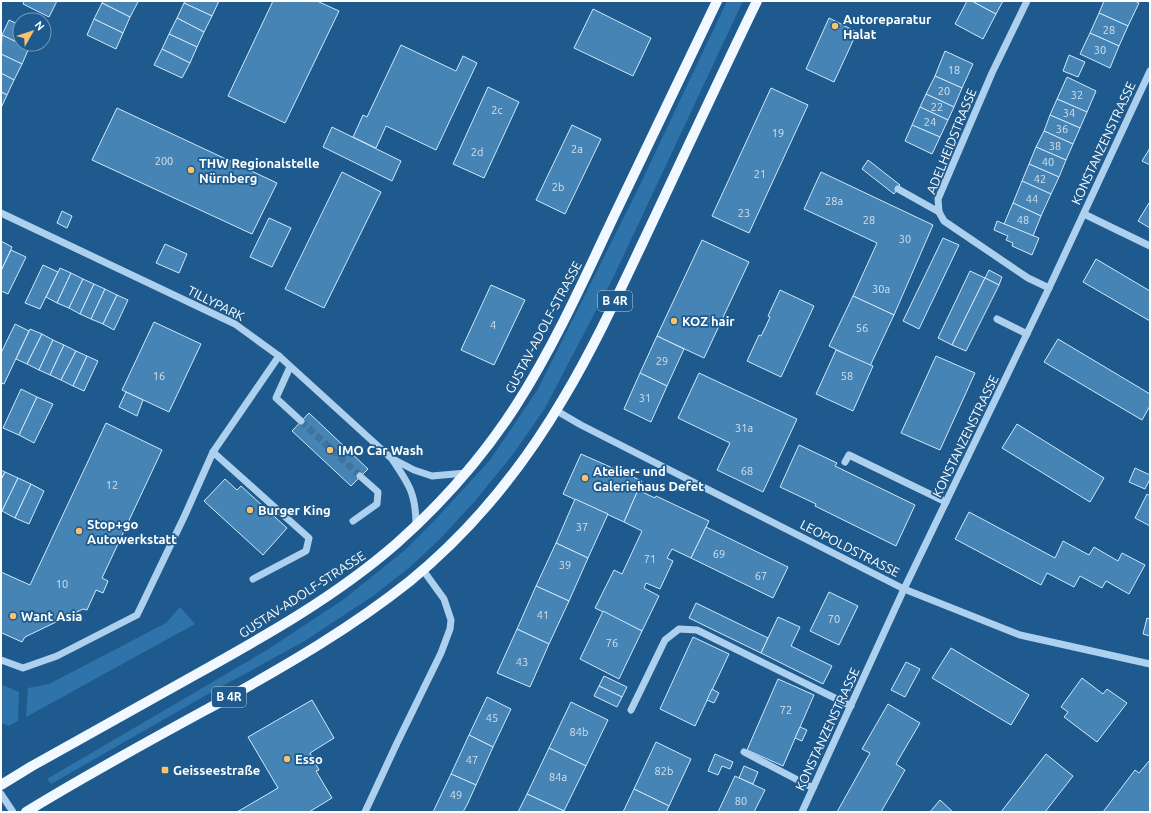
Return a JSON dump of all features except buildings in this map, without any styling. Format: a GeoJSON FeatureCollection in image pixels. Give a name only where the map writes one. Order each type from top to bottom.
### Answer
{"type":"FeatureCollection","features":[{"type":"Feature","properties":{"kind":"main road","name":"GUSTAV-ADOLF-STRASSE"},"geometry":{"type":"LineString","coordinates":[[1,785],[32,766],[242,649],[300,614],[358,574],[395,545],[466,472],[514,409],[541,364],[576,296],[717,1]]}},
{"type":"Feature","properties":{"kind":"main road","name":"B 4R"},"geometry":{"type":"LineString","coordinates":[[26,812],[310,651],[370,612],[423,570],[453,542],[496,494],[529,452],[572,385],[610,311],[757,1]]}},
{"type":"Feature","properties":{"kind":"street","name":"ADELHEIDSTRASSE"},"geometry":{"type":"LineString","coordinates":[[1027,1],[992,72],[938,198],[939,212],[944,221],[1028,278],[1049,288]]}},
{"type":"Feature","properties":{"kind":"street","name":"KONSTANZENSTRASSE"},"geometry":{"type":"LineString","coordinates":[[802,812],[904,589],[1049,288],[1150,71]]}},
{"type":"Feature","properties":{"kind":"street"},"geometry":{"type":"LineString","coordinates":[[898,188],[939,212]]}},
{"type":"Feature","properties":{"kind":"street","name":"TILLYPARK"},"geometry":{"type":"LineString","coordinates":[[1,214],[235,324],[279,356],[391,458],[407,481],[414,497],[416,525]]}},
{"type":"Feature","properties":{"kind":"street"},"geometry":{"type":"LineString","coordinates":[[1084,214],[1150,246]]}},
{"type":"Feature","properties":{"kind":"street"},"geometry":{"type":"LineString","coordinates":[[997,319],[1027,334]]}},
{"type":"Feature","properties":{"kind":"street"},"geometry":{"type":"LineString","coordinates":[[1,660],[23,668],[57,656],[137,615],[182,522],[213,452],[279,356]]}},
{"type":"Feature","properties":{"kind":"street"},"geometry":{"type":"LineString","coordinates":[[290,367],[276,398],[301,421]]}},
{"type":"Feature","properties":{"kind":"street","name":"LEOPOLDSTRASSE"},"geometry":{"type":"LineString","coordinates":[[556,411],[904,589],[1020,635],[1150,664]]}},
{"type":"Feature","properties":{"kind":"street"},"geometry":{"type":"LineString","coordinates":[[213,452],[309,538],[306,551],[253,578]]}},
{"type":"Feature","properties":{"kind":"street"},"geometry":{"type":"LineString","coordinates":[[845,462],[849,455],[946,502]]}},
{"type":"Feature","properties":{"kind":"street","name":"TILLYPARK"},"geometry":{"type":"LineString","coordinates":[[391,458],[424,474],[432,476],[466,472]]}},
{"type":"Feature","properties":{"kind":"street"},"geometry":{"type":"LineString","coordinates":[[353,522],[378,504],[378,492],[360,476]]}},
{"type":"Feature","properties":{"kind":"street"},"geometry":{"type":"LineString","coordinates":[[365,812],[441,653],[450,629],[451,620],[446,604],[423,570]]}},
{"type":"Feature","properties":{"kind":"street"},"geometry":{"type":"LineString","coordinates":[[631,710],[665,640],[679,629],[697,630],[851,706]]}},
{"type":"Feature","properties":{"kind":"street"},"geometry":{"type":"LineString","coordinates":[[744,752],[813,788]]}},
{"type":"Feature","properties":{"kind":"street"},"geometry":{"type":"LineString","coordinates":[[1,794],[13,812]]}},
{"type":"Feature","properties":{"kind":"shaded area"},"geometry":{"type":"Polygon","coordinates":[[[727,1],[743,1],[614,276],[545,408],[514,453],[475,501],[440,539],[410,567],[373,596],[303,642],[217,689],[51,784],[47,779],[267,650],[344,599],[405,550],[435,520],[490,460],[538,389],[639,187],[727,1]]]}},
{"type":"Feature","properties":{"kind":"shaded area"},"geometry":{"type":"Polygon","coordinates":[[[180,607],[195,624],[26,717],[28,688],[49,684],[166,623],[180,607]]]}},
{"type":"Feature","properties":{"kind":"shaded area"},"geometry":{"type":"Polygon","coordinates":[[[3,685],[19,692],[18,721],[9,726],[1,723],[1,689],[3,685]]]}},
{"type":"Feature","properties":{"kind":"tunnel"},"geometry":{"type":"LineString","coordinates":[[301,421],[360,476]]}},
{"type":"Feature","properties":{"kind":"place","name":"Autoreparatur Halat"},"geometry":{"type":"Point","coordinates":[835,26]}},
{"type":"Feature","properties":{"kind":"place","name":"THW Regionalstelle Nürnberg"},"geometry":{"type":"Point","coordinates":[191,170]}},
{"type":"Feature","properties":{"kind":"place","name":"KOZ hair"},"geometry":{"type":"Point","coordinates":[674,321]}},
{"type":"Feature","properties":{"kind":"place","name":"IMO Car Wash"},"geometry":{"type":"Point","coordinates":[330,450]}},
{"type":"Feature","properties":{"kind":"place","name":"Atelier- und Galeriehaus Defet"},"geometry":{"type":"Point","coordinates":[585,478]}},
{"type":"Feature","properties":{"kind":"place","name":"Burger King"},"geometry":{"type":"Point","coordinates":[250,510]}},
{"type":"Feature","properties":{"kind":"place","name":"Stop+go Autowerkstatt"},"geometry":{"type":"Point","coordinates":[79,531]}},
{"type":"Feature","properties":{"kind":"place","name":"Want Asia"},"geometry":{"type":"Point","coordinates":[13,616]}},
{"type":"Feature","properties":{"kind":"place","name":"Esso"},"geometry":{"type":"Point","coordinates":[287,759]}},
{"type":"Feature","properties":{"kind":"place","name":"Geisseestraße"},"geometry":{"type":"Point","coordinates":[165,770]}}]}
